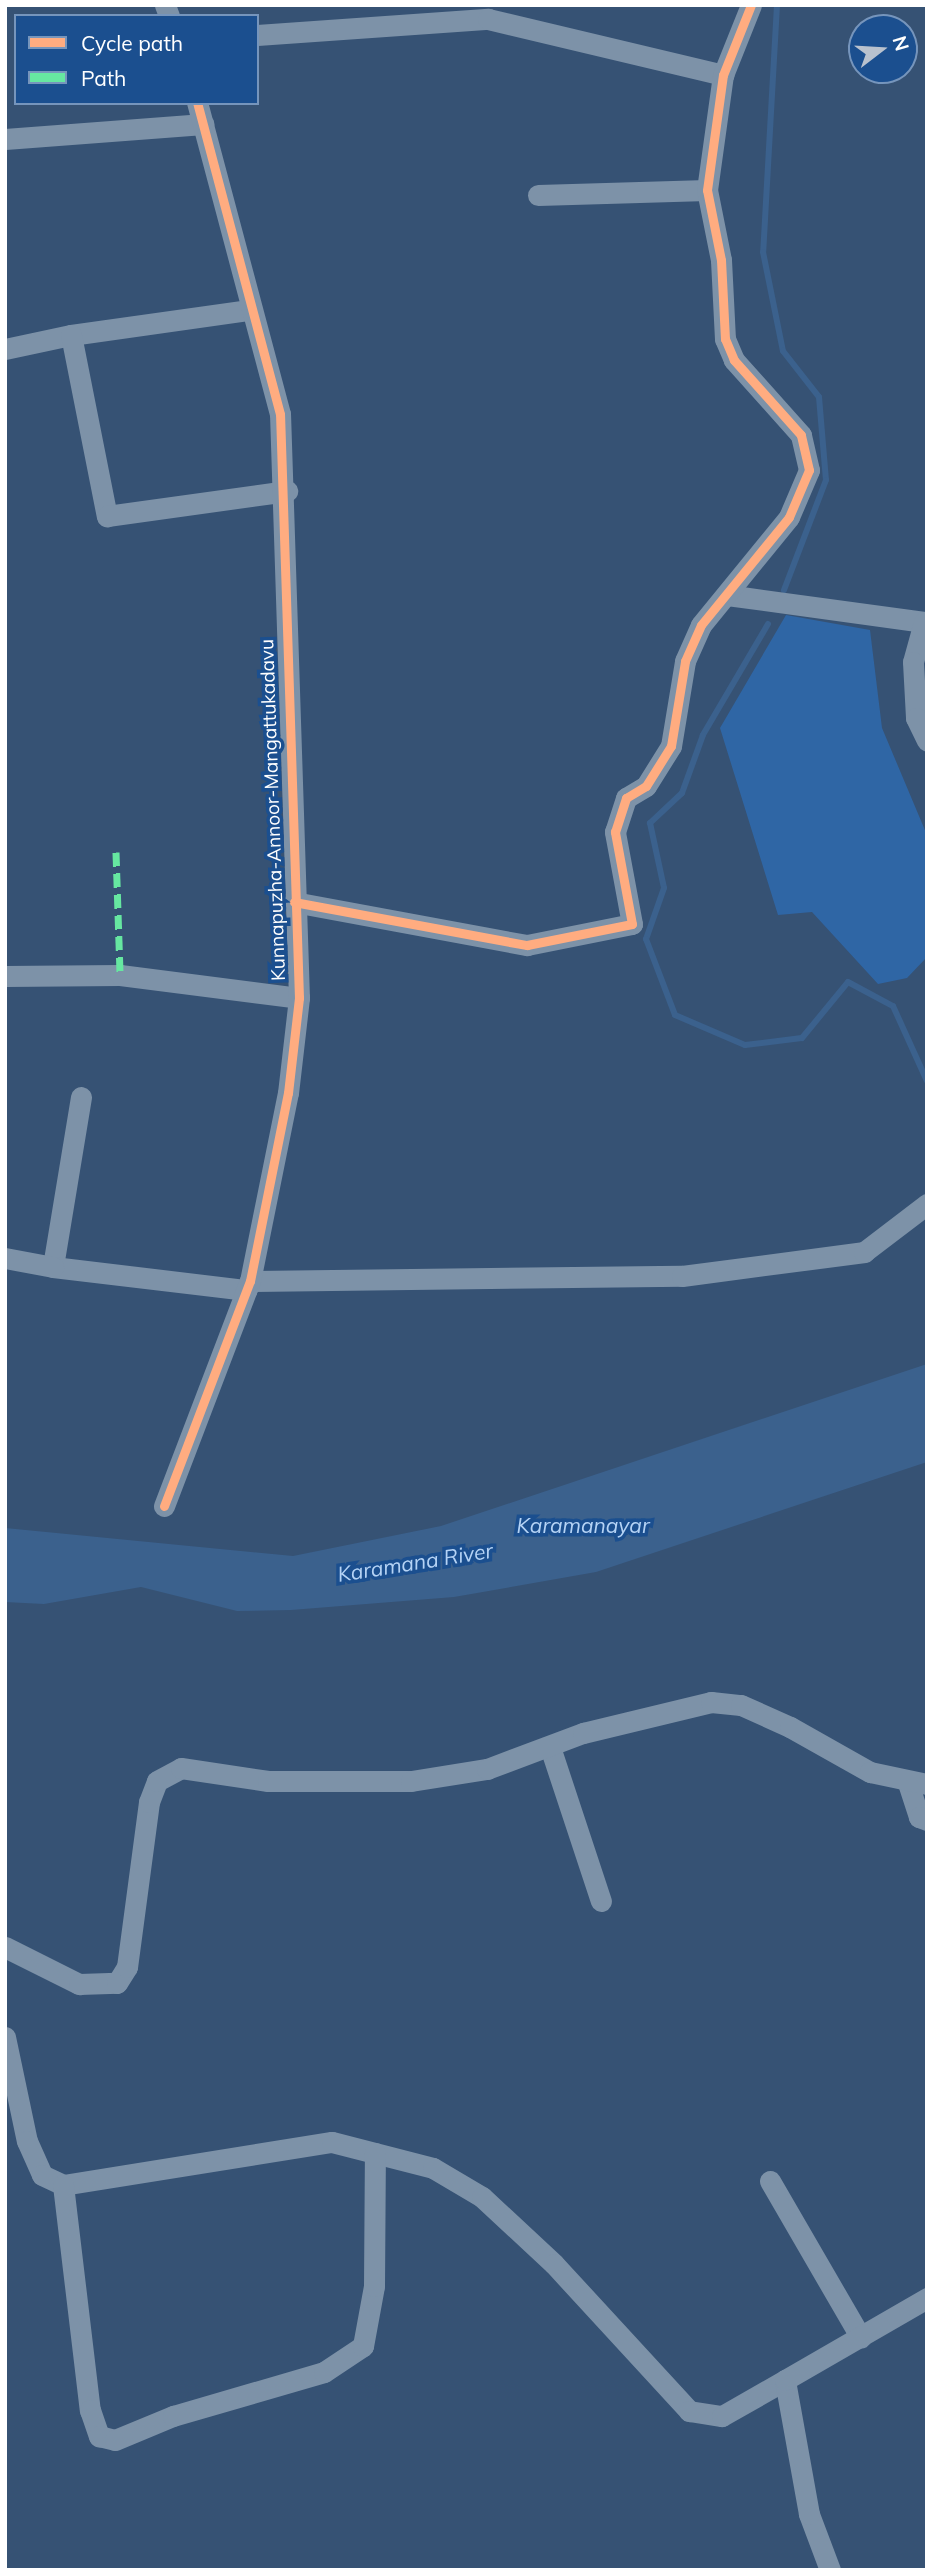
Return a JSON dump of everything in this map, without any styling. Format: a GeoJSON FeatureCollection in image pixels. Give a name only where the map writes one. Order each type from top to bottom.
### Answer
{"type":"FeatureCollection","features":[{"type":"Feature","properties":{"kind":"street"},"geometry":{"type":"LineString","coordinates":[[294,902],[527,945],[632,924],[615,832],[626,798],[661,768],[671,746],[685,661],[701,625],[789,517],[805,489],[809,454],[783,408],[734,360],[725,339],[721,260],[707,190],[723,75],[751,5]]}},
{"type":"Feature","properties":{"kind":"street"},"geometry":{"type":"LineString","coordinates":[[259,35],[488,19],[723,75]]}},
{"type":"Feature","properties":{"kind":"street","name":"Kunnapuzha-Annoor-Mangattukadavu"},"geometry":{"type":"LineString","coordinates":[[164,1506],[249,1286],[288,1093],[299,998],[281,592],[287,491],[280,414],[248,310],[233,219],[198,105]]}},
{"type":"Feature","properties":{"kind":"street"},"geometry":{"type":"LineString","coordinates":[[5,139],[203,124]]}},
{"type":"Feature","properties":{"kind":"street"},"geometry":{"type":"LineString","coordinates":[[538,195],[707,190]]}},
{"type":"Feature","properties":{"kind":"street"},"geometry":{"type":"LineString","coordinates":[[5,349],[71,335],[248,310]]}},
{"type":"Feature","properties":{"kind":"street"},"geometry":{"type":"LineString","coordinates":[[71,335],[107,516],[287,491]]}},
{"type":"Feature","properties":{"kind":"street"},"geometry":{"type":"LineString","coordinates":[[727,595],[925,619],[913,662],[927,741]]}},
{"type":"Feature","properties":{"kind":"street"},"geometry":{"type":"LineString","coordinates":[[5,976],[120,975],[299,998]]}},
{"type":"Feature","properties":{"kind":"street"},"geometry":{"type":"LineString","coordinates":[[52,1267],[81,1097]]}},
{"type":"Feature","properties":{"kind":"street"},"geometry":{"type":"LineString","coordinates":[[5,1258],[52,1267],[249,1286],[682,1276],[864,1252],[927,1204]]}},
{"type":"Feature","properties":{"kind":"street"},"geometry":{"type":"LineString","coordinates":[[5,1947],[79,1984],[117,1983],[127,1967],[149,1802],[157,1781],[174,1769],[359,1785],[487,1769],[551,1750],[583,1734],[711,1702],[741,1705],[870,1772],[917,1783],[919,1817],[927,1820]]}},
{"type":"Feature","properties":{"kind":"street"},"geometry":{"type":"LineString","coordinates":[[551,1750],[601,1900]]}},
{"type":"Feature","properties":{"kind":"street"},"geometry":{"type":"LineString","coordinates":[[5,2037],[27,2141],[42,2175],[64,2185],[304,2144],[332,2142],[433,2168],[482,2197],[689,2412],[722,2416],[927,2298]]}},
{"type":"Feature","properties":{"kind":"street"},"geometry":{"type":"LineString","coordinates":[[64,2185],[90,2410],[99,2436],[115,2440],[324,2372],[363,2346],[374,2286],[375,2153]]}},
{"type":"Feature","properties":{"kind":"street"},"geometry":{"type":"LineString","coordinates":[[770,2181],[861,2338]]}},
{"type":"Feature","properties":{"kind":"street"},"geometry":{"type":"LineString","coordinates":[[785,2381],[809,2514],[830,2570]]}},
{"type":"Feature","properties":{"kind":"shaded area"},"geometry":{"type":"Polygon","coordinates":[[[786,615],[870,630],[882,728],[927,835],[927,957],[907,978],[878,984],[812,912],[778,915],[720,728],[786,615]]]}},
{"type":"Feature","properties":{"kind":"water","name":"Karamanayar"},"geometry":{"type":"Polygon","coordinates":[[[927,1364],[927,1462],[596,1572],[454,1597],[291,1610],[237,1611],[141,1587],[44,1604],[5,1602],[5,1528],[293,1556],[441,1526],[927,1364]]]}},
{"type":"Feature","properties":{"kind":"waterway"},"geometry":{"type":"LineString","coordinates":[[777,5],[763,252],[783,351],[819,397],[826,480],[784,590]]}},
{"type":"Feature","properties":{"kind":"waterway"},"geometry":{"type":"LineString","coordinates":[[768,624],[703,735],[682,793],[650,823],[664,888],[646,939],[675,1015],[745,1045],[802,1038],[848,982],[893,1006],[927,1081]]}},
{"type":"Feature","properties":{"kind":"marked path"},"geometry":{"type":"LineString","coordinates":[[116,852],[120,975]]}},
{"type":"Feature","properties":{"kind":"cycle path"},"geometry":{"type":"LineString","coordinates":[[294,902],[527,945],[632,924],[615,832],[626,798],[646,786],[671,746],[685,661],[701,625],[789,517],[809,470],[801,435],[734,360],[725,339],[721,260],[707,190],[723,75],[751,5]]}},
{"type":"Feature","properties":{"kind":"cycle path"},"geometry":{"type":"LineString","coordinates":[[164,1506],[250,1281],[288,1093],[299,998],[280,414],[198,105]]}},
{"type":"Feature","properties":{"kind":"water label","name":"Karamana River"},"geometry":{"type":"Point","coordinates":[415,1562]}}]}
